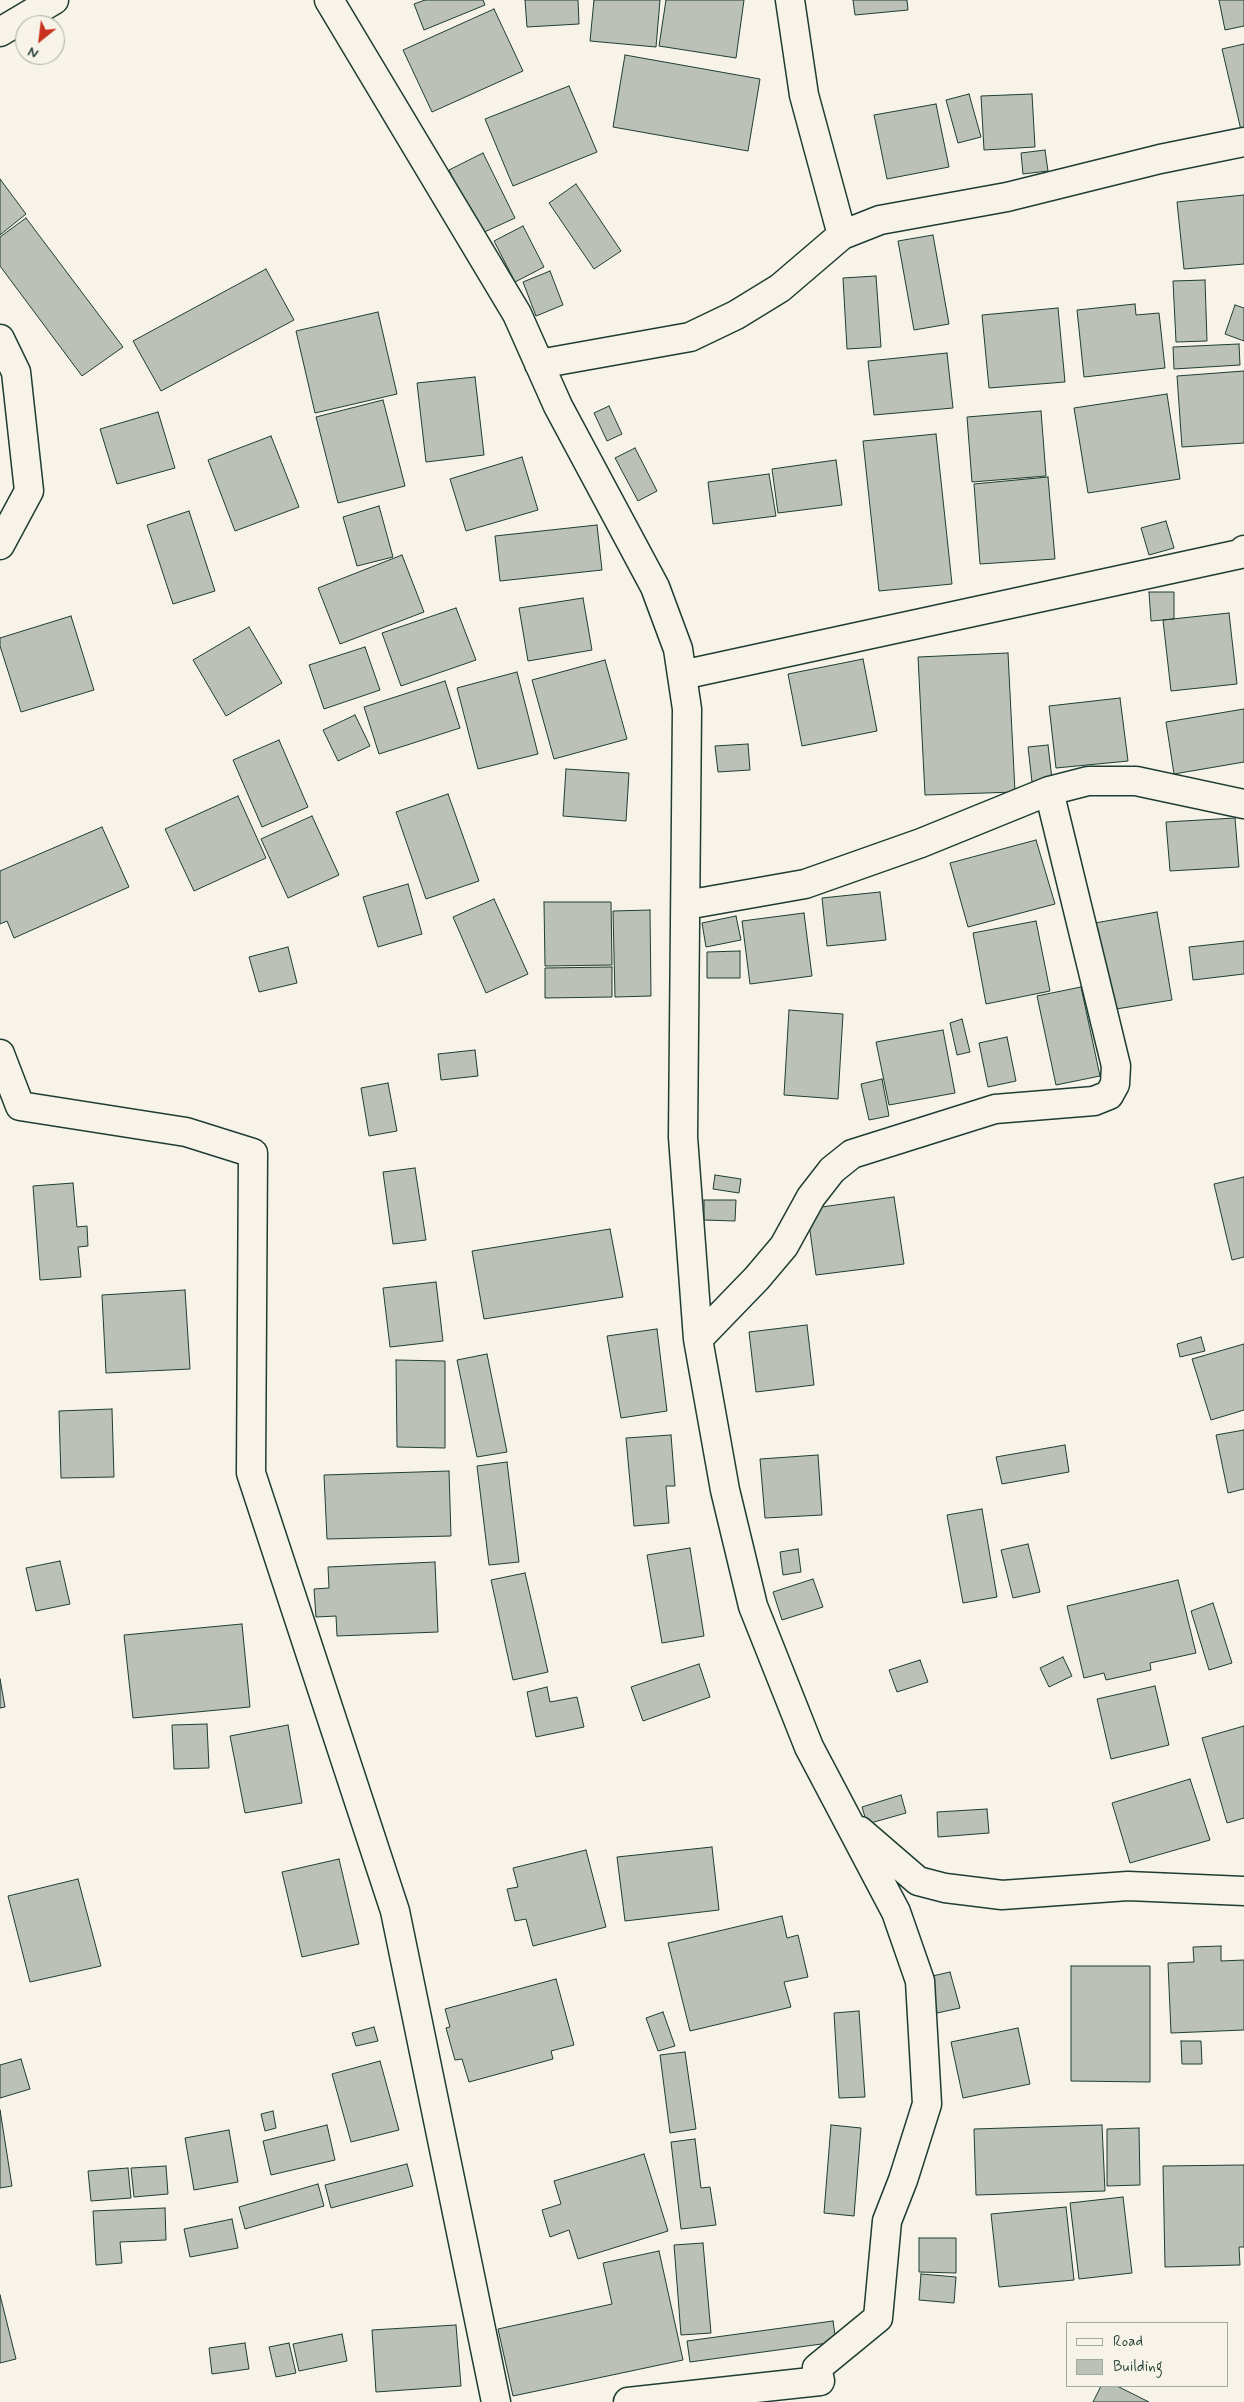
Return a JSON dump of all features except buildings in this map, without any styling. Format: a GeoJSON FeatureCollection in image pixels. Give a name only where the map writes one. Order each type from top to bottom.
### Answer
{"type":"FeatureCollection","features":[{"type":"Feature","properties":{"kind":"street"},"geometry":{"type":"LineString","coordinates":[[0,32],[54,0]]}},
{"type":"Feature","properties":{"kind":"street"},"geometry":{"type":"LineString","coordinates":[[329,0],[517,314],[558,406],[655,587],[678,649],[687,709],[683,1137],[698,1339],[724,1490],[753,1606],[809,1747],[896,1912],[920,1981],[927,2104],[904,2180],[887,2222],[878,2318],[818,2368],[821,2392],[628,2402]]}},
{"type":"Feature","properties":{"kind":"street"},"geometry":{"type":"LineString","coordinates":[[790,0],[804,95],[842,235]]}},
{"type":"Feature","properties":{"kind":"street"},"geometry":{"type":"LineString","coordinates":[[539,364],[690,337],[736,315],[780,288],[842,235],[880,220],[1007,197],[1160,159],[1244,142]]}},
{"type":"Feature","properties":{"kind":"street"},"geometry":{"type":"LineString","coordinates":[[0,339],[16,372],[29,491],[0,545]]}},
{"type":"Feature","properties":{"kind":"street"},"geometry":{"type":"LineString","coordinates":[[682,675],[1240,554],[1244,550]]}},
{"type":"Feature","properties":{"kind":"street"},"geometry":{"type":"LineString","coordinates":[[686,905],[805,884],[921,843],[1049,791],[1088,781],[1136,781],[1244,804]]}},
{"type":"Feature","properties":{"kind":"street"},"geometry":{"type":"LineString","coordinates":[[698,1339],[758,1278],[784,1246],[812,1197],[832,1170],[852,1154],[995,1109],[1094,1101],[1109,1094],[1115,1084],[1116,1066],[1049,791]]}},
{"type":"Feature","properties":{"kind":"street"},"geometry":{"type":"LineString","coordinates":[[0,1054],[20,1106],[186,1132],[253,1153],[251,1473],[395,1911],[496,2402]]}},
{"type":"Feature","properties":{"kind":"street"},"geometry":{"type":"LineString","coordinates":[[847,1820],[918,1882],[945,1888],[1002,1895],[1128,1886],[1244,1891]]}}]}
